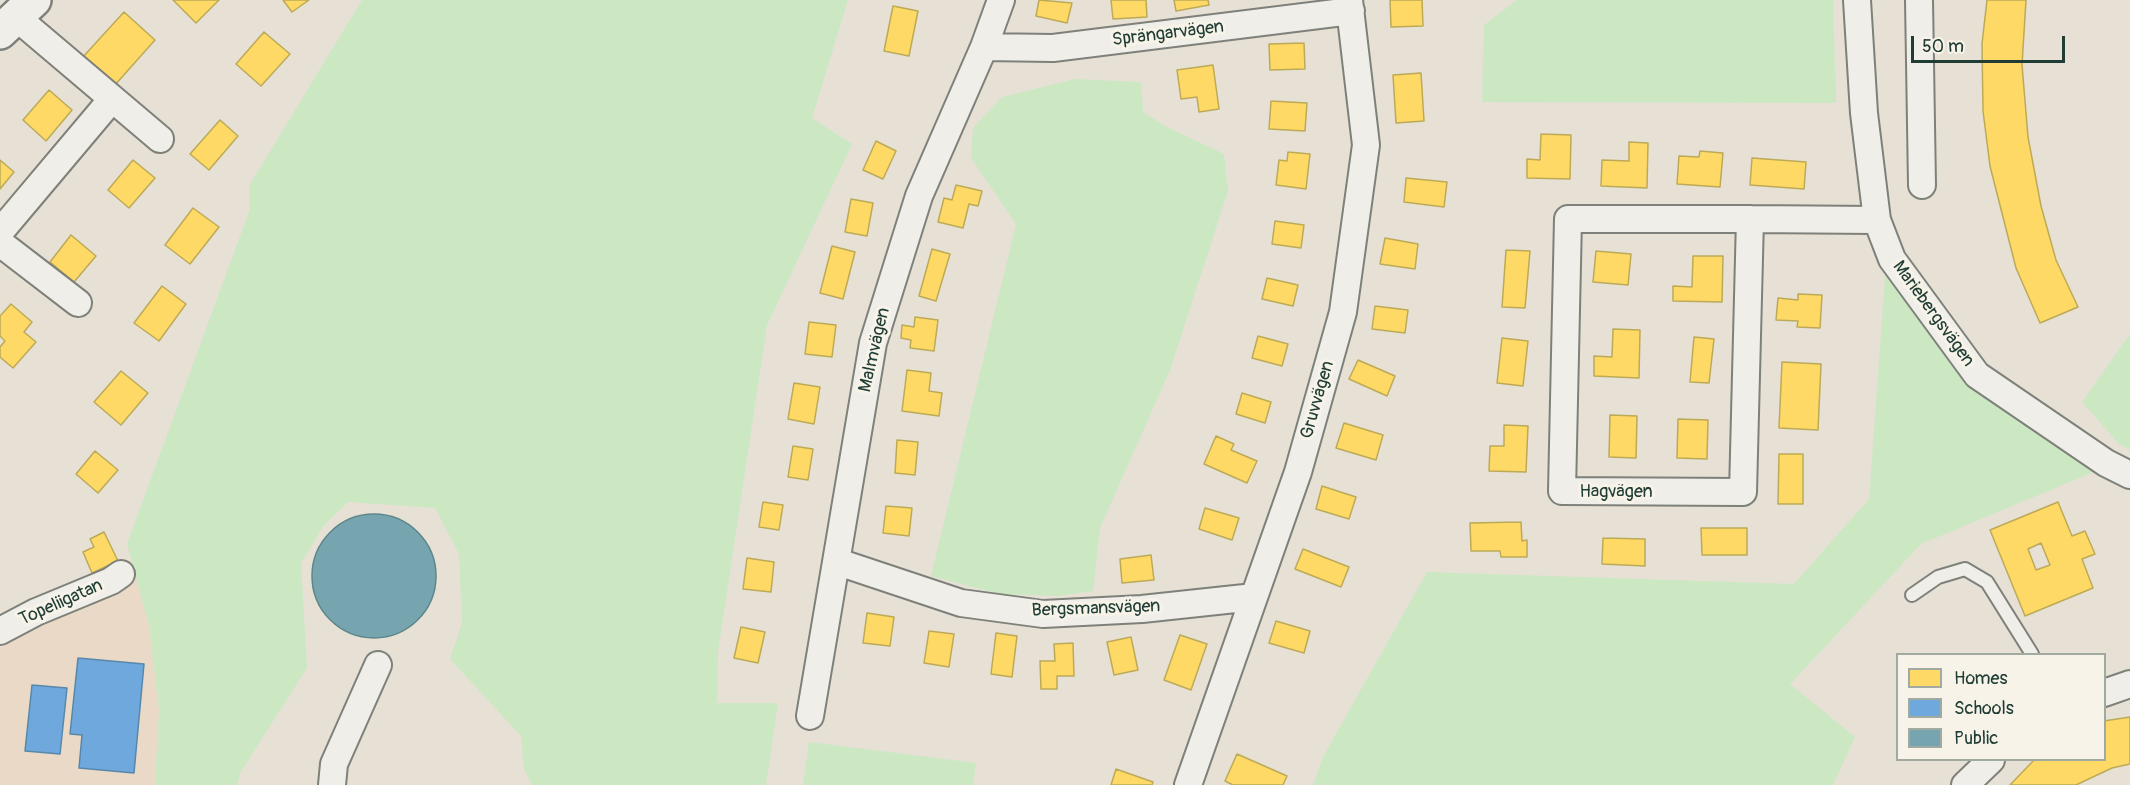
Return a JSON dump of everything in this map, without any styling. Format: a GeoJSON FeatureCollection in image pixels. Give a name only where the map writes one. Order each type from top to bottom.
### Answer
{"type":"FeatureCollection","features":[{"type":"Feature","properties":{"kind":"street","name":"Malmvägen"},"geometry":{"type":"LineString","coordinates":[[810,716],[838,562],[873,343],[919,196],[984,47],[1001,0]]}},
{"type":"Feature","properties":{"kind":"street","name":"Mariebergsvägen"},"geometry":{"type":"LineString","coordinates":[[1857,0],[1864,112],[1877,220],[1892,259],[1932,317],[1977,375],[2106,462],[2130,475]]}},
{"type":"Feature","properties":{"kind":"street"},"geometry":{"type":"LineString","coordinates":[[1919,0],[1922,185]]}},
{"type":"Feature","properties":{"kind":"street","name":"Sprängarvägen"},"geometry":{"type":"LineString","coordinates":[[984,47],[1053,48],[1350,6]]}},
{"type":"Feature","properties":{"kind":"street","name":"Gruvvägen"},"geometry":{"type":"LineString","coordinates":[[1188,785],[1298,472],[1343,312],[1366,145],[1350,6]]}},
{"type":"Feature","properties":{"kind":"street"},"geometry":{"type":"LineString","coordinates":[[17,16],[160,139]]}},
{"type":"Feature","properties":{"kind":"street"},"geometry":{"type":"LineString","coordinates":[[0,232],[112,99]]}},
{"type":"Feature","properties":{"kind":"street","name":"Hagvägen"},"geometry":{"type":"LineString","coordinates":[[1750,219],[1743,492],[1562,491],[1568,219],[1750,219],[1877,220]]}},
{"type":"Feature","properties":{"kind":"street"},"geometry":{"type":"LineString","coordinates":[[0,243],[78,303]]}},
{"type":"Feature","properties":{"kind":"street","name":"Bergsmansvägen"},"geometry":{"type":"LineString","coordinates":[[838,562],[962,603],[1043,614],[1142,609],[1254,597]]}},
{"type":"Feature","properties":{"kind":"street","name":"Topeliigatan"},"geometry":{"type":"LineString","coordinates":[[0,631],[36,612],[111,581],[121,574]]}},
{"type":"Feature","properties":{"kind":"street"},"geometry":{"type":"LineString","coordinates":[[332,785],[334,764],[378,665]]}},
{"type":"Feature","properties":{"kind":"street"},"geometry":{"type":"LineString","coordinates":[[2106,692],[2130,684]]}},
{"type":"Feature","properties":{"kind":"street"},"geometry":{"type":"LineString","coordinates":[[1965,785],[1989,761]]}},
{"type":"Feature","properties":{"kind":"lane"},"geometry":{"type":"LineString","coordinates":[[1912,595],[1938,577],[1965,569],[1987,582],[2031,653]]}},
{"type":"Feature","properties":{"kind":"shaded area"},"geometry":{"type":"Polygon","coordinates":[[[136,577],[149,626],[159,710],[155,785],[0,785],[0,648],[136,577]]]}},
{"type":"Feature","properties":{"kind":"green space"},"geometry":{"type":"Polygon","coordinates":[[[362,0],[848,0],[812,118],[852,144],[767,325],[718,652],[717,703],[778,703],[766,785],[532,785],[524,769],[521,736],[450,659],[462,623],[459,554],[435,508],[348,502],[324,525],[301,563],[307,668],[240,773],[237,785],[155,785],[159,710],[149,626],[127,544],[250,209],[249,186],[362,0]]]}},
{"type":"Feature","properties":{"kind":"green space"},"geometry":{"type":"Polygon","coordinates":[[[1517,0],[1833,0],[1836,103],[1482,102],[1484,25],[1517,0]]]}},
{"type":"Feature","properties":{"kind":"green space"},"geometry":{"type":"Polygon","coordinates":[[[1075,79],[1141,82],[1143,112],[1167,127],[1224,154],[1228,191],[1170,370],[1100,528],[1093,591],[1058,596],[1000,594],[931,576],[1016,224],[971,158],[973,128],[1002,97],[1075,79]]]}},
{"type":"Feature","properties":{"kind":"green space"},"geometry":{"type":"Polygon","coordinates":[[[1886,263],[1968,381],[2096,471],[1921,544],[1790,684],[1855,737],[1833,785],[1313,785],[1323,757],[1427,572],[1794,584],[1869,499],[1886,263]]]}},
{"type":"Feature","properties":{"kind":"green space"},"geometry":{"type":"Polygon","coordinates":[[[2130,334],[2130,450],[2119,444],[2082,402],[2130,334]]]}},
{"type":"Feature","properties":{"kind":"green space"},"geometry":{"type":"Polygon","coordinates":[[[809,742],[976,763],[973,785],[803,785],[809,742]]]}},
{"type":"Feature","properties":{"kind":"building: Homes"},"geometry":{"type":"Polygon","coordinates":[[[173,0],[219,0],[196,23],[173,0]]]}},
{"type":"Feature","properties":{"kind":"building: Homes"},"geometry":{"type":"Polygon","coordinates":[[[283,0],[309,0],[292,12],[283,0]]]}},
{"type":"Feature","properties":{"kind":"building: Homes"},"geometry":{"type":"Polygon","coordinates":[[[1039,0],[1072,3],[1067,23],[1036,16],[1039,0]]]}},
{"type":"Feature","properties":{"kind":"building: Homes"},"geometry":{"type":"Polygon","coordinates":[[[1111,0],[1146,0],[1147,17],[1113,19],[1111,0]]]}},
{"type":"Feature","properties":{"kind":"building: Homes"},"geometry":{"type":"Polygon","coordinates":[[[1174,0],[1208,0],[1209,5],[1176,11],[1174,0]]]}},
{"type":"Feature","properties":{"kind":"building: Homes"},"geometry":{"type":"Polygon","coordinates":[[[1390,0],[1422,0],[1423,26],[1391,27],[1390,0]]]}},
{"type":"Feature","properties":{"kind":"building: Homes"},"geometry":{"type":"Polygon","coordinates":[[[1987,0],[2026,0],[2022,65],[2028,137],[2041,206],[2056,260],[2078,307],[2040,323],[2016,268],[1990,166],[1983,111],[1982,44],[1987,0]]]}},
{"type":"Feature","properties":{"kind":"building: Homes"},"geometry":{"type":"Polygon","coordinates":[[[893,6],[918,11],[909,56],[884,51],[893,6]]]}},
{"type":"Feature","properties":{"kind":"building: Homes"},"geometry":{"type":"Polygon","coordinates":[[[124,12],[155,40],[114,86],[82,58],[124,12]]]}},
{"type":"Feature","properties":{"kind":"building: Homes"},"geometry":{"type":"Polygon","coordinates":[[[264,32],[290,54],[261,86],[236,64],[264,32]]]}},
{"type":"Feature","properties":{"kind":"building: Homes"},"geometry":{"type":"Polygon","coordinates":[[[1304,43],[1305,69],[1270,70],[1269,44],[1304,43]]]}},
{"type":"Feature","properties":{"kind":"building: Homes"},"geometry":{"type":"Polygon","coordinates":[[[1213,65],[1219,109],[1199,112],[1197,97],[1181,99],[1177,70],[1213,65]]]}},
{"type":"Feature","properties":{"kind":"building: Homes"},"geometry":{"type":"Polygon","coordinates":[[[1421,73],[1424,121],[1396,123],[1393,75],[1421,73]]]}},
{"type":"Feature","properties":{"kind":"building: Homes"},"geometry":{"type":"Polygon","coordinates":[[[49,90],[72,110],[46,141],[23,120],[49,90]]]}},
{"type":"Feature","properties":{"kind":"building: Homes"},"geometry":{"type":"Polygon","coordinates":[[[1271,101],[1307,103],[1305,131],[1269,129],[1271,101]]]}},
{"type":"Feature","properties":{"kind":"building: Homes"},"geometry":{"type":"Polygon","coordinates":[[[220,120],[238,136],[209,170],[190,154],[220,120]]]}},
{"type":"Feature","properties":{"kind":"building: Homes"},"geometry":{"type":"Polygon","coordinates":[[[1541,134],[1571,135],[1570,179],[1527,178],[1527,159],[1540,160],[1541,134]]]}},
{"type":"Feature","properties":{"kind":"building: Homes"},"geometry":{"type":"Polygon","coordinates":[[[876,141],[896,151],[883,179],[863,170],[876,141]]]}},
{"type":"Feature","properties":{"kind":"building: Homes"},"geometry":{"type":"Polygon","coordinates":[[[1629,142],[1648,143],[1647,188],[1601,186],[1602,160],[1629,161],[1629,142]]]}},
{"type":"Feature","properties":{"kind":"building: Homes"},"geometry":{"type":"Polygon","coordinates":[[[1700,151],[1723,153],[1720,187],[1677,184],[1679,156],[1699,157],[1700,151]]]}},
{"type":"Feature","properties":{"kind":"building: Homes"},"geometry":{"type":"Polygon","coordinates":[[[1288,152],[1310,154],[1306,189],[1276,185],[1279,160],[1287,161],[1288,152]]]}},
{"type":"Feature","properties":{"kind":"building: Homes"},"geometry":{"type":"Polygon","coordinates":[[[1752,158],[1806,162],[1804,189],[1750,185],[1752,158]]]}},
{"type":"Feature","properties":{"kind":"building: Homes"},"geometry":{"type":"Polygon","coordinates":[[[0,160],[14,172],[0,189],[0,160]]]}},
{"type":"Feature","properties":{"kind":"building: Homes"},"geometry":{"type":"Polygon","coordinates":[[[133,160],[155,178],[129,208],[108,190],[133,160]]]}},
{"type":"Feature","properties":{"kind":"building: Homes"},"geometry":{"type":"Polygon","coordinates":[[[1406,178],[1447,182],[1444,207],[1404,202],[1406,178]]]}},
{"type":"Feature","properties":{"kind":"building: Homes"},"geometry":{"type":"Polygon","coordinates":[[[956,185],[982,191],[978,206],[969,204],[963,228],[938,222],[944,198],[952,200],[956,185]]]}},
{"type":"Feature","properties":{"kind":"building: Homes"},"geometry":{"type":"Polygon","coordinates":[[[851,199],[873,203],[867,236],[845,232],[851,199]]]}},
{"type":"Feature","properties":{"kind":"building: Homes"},"geometry":{"type":"Polygon","coordinates":[[[193,208],[219,227],[190,264],[165,245],[193,208]]]}},
{"type":"Feature","properties":{"kind":"building: Homes"},"geometry":{"type":"Polygon","coordinates":[[[1275,221],[1304,225],[1301,248],[1272,244],[1275,221]]]}},
{"type":"Feature","properties":{"kind":"building: Homes"},"geometry":{"type":"Polygon","coordinates":[[[71,235],[96,256],[74,282],[50,262],[71,235]]]}},
{"type":"Feature","properties":{"kind":"building: Homes"},"geometry":{"type":"Polygon","coordinates":[[[1385,238],[1418,244],[1415,269],[1380,264],[1385,238]]]}},
{"type":"Feature","properties":{"kind":"building: Homes"},"geometry":{"type":"Polygon","coordinates":[[[832,246],[855,252],[843,299],[820,293],[832,246]]]}},
{"type":"Feature","properties":{"kind":"building: Homes"},"geometry":{"type":"Polygon","coordinates":[[[932,249],[950,254],[936,301],[919,296],[932,249]]]}},
{"type":"Feature","properties":{"kind":"building: Homes"},"geometry":{"type":"Polygon","coordinates":[[[1506,250],[1530,251],[1525,308],[1502,307],[1506,250]]]}},
{"type":"Feature","properties":{"kind":"building: Homes"},"geometry":{"type":"Polygon","coordinates":[[[1596,251],[1631,254],[1628,285],[1593,282],[1596,251]]]}},
{"type":"Feature","properties":{"kind":"building: Homes"},"geometry":{"type":"Polygon","coordinates":[[[1693,256],[1723,256],[1722,302],[1673,301],[1673,286],[1692,287],[1693,256]]]}},
{"type":"Feature","properties":{"kind":"building: Homes"},"geometry":{"type":"Polygon","coordinates":[[[1267,278],[1298,285],[1293,306],[1262,299],[1267,278]]]}},
{"type":"Feature","properties":{"kind":"building: Homes"},"geometry":{"type":"Polygon","coordinates":[[[162,286],[186,304],[159,341],[134,323],[162,286]]]}},
{"type":"Feature","properties":{"kind":"building: Homes"},"geometry":{"type":"Polygon","coordinates":[[[1798,294],[1822,295],[1820,328],[1797,327],[1798,321],[1776,320],[1778,298],[1798,300],[1798,294]]]}},
{"type":"Feature","properties":{"kind":"building: Homes"},"geometry":{"type":"Polygon","coordinates":[[[11,304],[32,322],[24,332],[36,342],[13,368],[0,357],[0,347],[5,341],[0,336],[0,316],[11,304]]]}},
{"type":"Feature","properties":{"kind":"building: Homes"},"geometry":{"type":"Polygon","coordinates":[[[1375,306],[1408,310],[1405,333],[1372,329],[1375,306]]]}},
{"type":"Feature","properties":{"kind":"building: Homes"},"geometry":{"type":"Polygon","coordinates":[[[915,317],[938,320],[934,351],[910,348],[911,340],[901,338],[902,325],[914,327],[915,317]]]}},
{"type":"Feature","properties":{"kind":"building: Homes"},"geometry":{"type":"Polygon","coordinates":[[[809,322],[836,325],[832,357],[805,354],[809,322]]]}},
{"type":"Feature","properties":{"kind":"building: Homes"},"geometry":{"type":"Polygon","coordinates":[[[1613,329],[1640,330],[1639,378],[1594,376],[1594,356],[1612,357],[1613,329]]]}},
{"type":"Feature","properties":{"kind":"building: Homes"},"geometry":{"type":"Polygon","coordinates":[[[1258,336],[1288,344],[1282,366],[1252,358],[1258,336]]]}},
{"type":"Feature","properties":{"kind":"building: Homes"},"geometry":{"type":"Polygon","coordinates":[[[1694,337],[1714,339],[1709,383],[1690,382],[1694,337]]]}},
{"type":"Feature","properties":{"kind":"building: Homes"},"geometry":{"type":"Polygon","coordinates":[[[1502,338],[1528,341],[1523,386],[1497,383],[1502,338]]]}},
{"type":"Feature","properties":{"kind":"building: Homes"},"geometry":{"type":"Polygon","coordinates":[[[1358,360],[1395,376],[1387,396],[1349,379],[1358,360]]]}},
{"type":"Feature","properties":{"kind":"building: Homes"},"geometry":{"type":"Polygon","coordinates":[[[1782,362],[1821,364],[1818,430],[1779,428],[1782,362]]]}},
{"type":"Feature","properties":{"kind":"building: Homes"},"geometry":{"type":"Polygon","coordinates":[[[907,370],[931,373],[929,391],[942,393],[939,416],[902,411],[907,370]]]}},
{"type":"Feature","properties":{"kind":"building: Homes"},"geometry":{"type":"Polygon","coordinates":[[[121,371],[148,393],[121,425],[94,402],[121,371]]]}},
{"type":"Feature","properties":{"kind":"building: Homes"},"geometry":{"type":"Polygon","coordinates":[[[794,383],[820,387],[814,424],[788,419],[794,383]]]}},
{"type":"Feature","properties":{"kind":"building: Homes"},"geometry":{"type":"Polygon","coordinates":[[[1242,393],[1271,402],[1265,423],[1236,414],[1242,393]]]}},
{"type":"Feature","properties":{"kind":"building: Homes"},"geometry":{"type":"Polygon","coordinates":[[[1610,415],[1637,416],[1636,458],[1609,457],[1610,415]]]}},
{"type":"Feature","properties":{"kind":"building: Homes"},"geometry":{"type":"Polygon","coordinates":[[[1678,419],[1708,420],[1707,459],[1677,458],[1678,419]]]}},
{"type":"Feature","properties":{"kind":"building: Homes"},"geometry":{"type":"Polygon","coordinates":[[[1344,423],[1383,435],[1376,460],[1336,448],[1344,423]]]}},
{"type":"Feature","properties":{"kind":"building: Homes"},"geometry":{"type":"Polygon","coordinates":[[[1504,425],[1528,426],[1526,472],[1489,471],[1490,446],[1504,446],[1504,425]]]}},
{"type":"Feature","properties":{"kind":"building: Homes"},"geometry":{"type":"Polygon","coordinates":[[[1216,436],[1234,444],[1231,450],[1257,461],[1247,483],[1204,464],[1216,436]]]}},
{"type":"Feature","properties":{"kind":"building: Homes"},"geometry":{"type":"Polygon","coordinates":[[[897,440],[918,442],[915,475],[895,473],[897,440]]]}},
{"type":"Feature","properties":{"kind":"building: Homes"},"geometry":{"type":"Polygon","coordinates":[[[793,446],[813,449],[808,480],[788,477],[793,446]]]}},
{"type":"Feature","properties":{"kind":"building: Homes"},"geometry":{"type":"Polygon","coordinates":[[[95,451],[118,470],[98,493],[76,474],[95,451]]]}},
{"type":"Feature","properties":{"kind":"building: Homes"},"geometry":{"type":"Polygon","coordinates":[[[1779,454],[1803,454],[1803,504],[1778,504],[1779,454]]]}},
{"type":"Feature","properties":{"kind":"building: Homes"},"geometry":{"type":"Polygon","coordinates":[[[1322,486],[1356,497],[1349,519],[1316,509],[1322,486]]]}},
{"type":"Feature","properties":{"kind":"building: Homes"},"geometry":{"type":"Polygon","coordinates":[[[763,502],[783,505],[779,530],[759,527],[763,502]]]}},
{"type":"Feature","properties":{"kind":"building: Homes"},"geometry":{"type":"Polygon","coordinates":[[[2058,502],[2072,536],[2085,531],[2095,554],[2082,559],[2093,588],[2025,616],[1990,530],[2058,502]],[[2041,543],[2028,549],[2036,570],[2050,565],[2041,543]]]}},
{"type":"Feature","properties":{"kind":"building: Homes"},"geometry":{"type":"Polygon","coordinates":[[[886,506],[912,508],[909,536],[883,533],[886,506]]]}},
{"type":"Feature","properties":{"kind":"building: Homes"},"geometry":{"type":"Polygon","coordinates":[[[1205,508],[1239,518],[1232,540],[1199,529],[1205,508]]]}},
{"type":"Feature","properties":{"kind":"building: Homes"},"geometry":{"type":"Polygon","coordinates":[[[1521,522],[1522,541],[1527,540],[1527,557],[1501,557],[1500,551],[1471,551],[1470,523],[1521,522]]]}},
{"type":"Feature","properties":{"kind":"building: Homes"},"geometry":{"type":"Polygon","coordinates":[[[1701,528],[1747,528],[1747,555],[1702,555],[1701,528]]]}},
{"type":"Feature","properties":{"kind":"building: Homes"},"geometry":{"type":"Polygon","coordinates":[[[104,532],[118,561],[92,573],[83,552],[94,547],[90,539],[104,532]]]}},
{"type":"Feature","properties":{"kind":"building: Homes"},"geometry":{"type":"Polygon","coordinates":[[[1603,538],[1645,539],[1645,566],[1602,564],[1603,538]]]}},
{"type":"Feature","properties":{"kind":"building: Homes"},"geometry":{"type":"Polygon","coordinates":[[[1303,549],[1349,567],[1341,587],[1295,569],[1303,549]]]}},
{"type":"Feature","properties":{"kind":"building: Homes"},"geometry":{"type":"Polygon","coordinates":[[[1151,555],[1154,580],[1122,583],[1120,559],[1151,555]]]}},
{"type":"Feature","properties":{"kind":"building: Homes"},"geometry":{"type":"Polygon","coordinates":[[[747,558],[774,562],[771,592],[743,589],[747,558]]]}},
{"type":"Feature","properties":{"kind":"building: Homes"},"geometry":{"type":"Polygon","coordinates":[[[867,613],[894,617],[890,646],[863,643],[867,613]]]}},
{"type":"Feature","properties":{"kind":"building: Homes"},"geometry":{"type":"Polygon","coordinates":[[[1276,621],[1310,631],[1304,653],[1269,643],[1276,621]]]}},
{"type":"Feature","properties":{"kind":"building: Homes"},"geometry":{"type":"Polygon","coordinates":[[[741,627],[765,632],[758,663],[734,658],[741,627]]]}},
{"type":"Feature","properties":{"kind":"building: Homes"},"geometry":{"type":"Polygon","coordinates":[[[929,631],[954,634],[949,667],[924,663],[929,631]]]}},
{"type":"Feature","properties":{"kind":"building: Homes"},"geometry":{"type":"Polygon","coordinates":[[[996,633],[1017,636],[1012,677],[991,674],[996,633]]]}},
{"type":"Feature","properties":{"kind":"building: Homes"},"geometry":{"type":"Polygon","coordinates":[[[1180,635],[1207,644],[1191,690],[1164,680],[1180,635]]]}},
{"type":"Feature","properties":{"kind":"building: Homes"},"geometry":{"type":"Polygon","coordinates":[[[1131,637],[1138,670],[1114,675],[1107,642],[1131,637]]]}},
{"type":"Feature","properties":{"kind":"building: Homes"},"geometry":{"type":"Polygon","coordinates":[[[1073,643],[1074,676],[1057,676],[1057,689],[1041,689],[1040,661],[1055,661],[1054,644],[1073,643]]]}},
{"type":"Feature","properties":{"kind":"building: Homes"},"geometry":{"type":"Polygon","coordinates":[[[2130,717],[2130,764],[2112,768],[2076,785],[2010,785],[2033,761],[2106,761],[2106,721],[2130,717]]]}},
{"type":"Feature","properties":{"kind":"building: Homes"},"geometry":{"type":"Polygon","coordinates":[[[1237,754],[1287,776],[1283,785],[1233,785],[1225,781],[1237,754]]]}},
{"type":"Feature","properties":{"kind":"building: Homes"},"geometry":{"type":"Polygon","coordinates":[[[1116,769],[1153,782],[1152,785],[1111,785],[1116,769]]]}},
{"type":"Feature","properties":{"kind":"building: Schools"},"geometry":{"type":"Polygon","coordinates":[[[78,658],[144,664],[134,773],[79,768],[82,735],[70,734],[78,658]]]}},
{"type":"Feature","properties":{"kind":"building: Schools"},"geometry":{"type":"Polygon","coordinates":[[[32,685],[67,688],[60,754],[25,751],[32,685]]]}},
{"type":"Feature","properties":{"kind":"building: Public"},"geometry":{"type":"Polygon","coordinates":[[[374,514],[398,519],[418,532],[431,552],[436,576],[431,600],[418,620],[398,633],[374,638],[350,633],[330,620],[317,600],[312,576],[317,552],[330,532],[350,519],[374,514]]]}}]}
